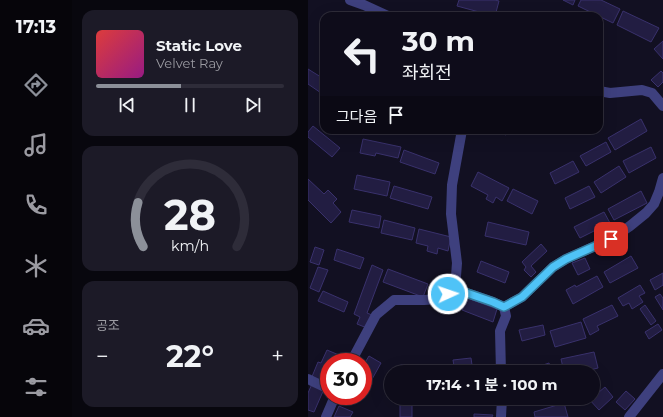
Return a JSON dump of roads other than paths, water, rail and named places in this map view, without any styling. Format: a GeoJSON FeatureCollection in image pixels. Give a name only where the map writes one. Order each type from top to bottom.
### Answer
{"type":"FeatureCollection","features":[{"type":"Feature","properties":{"kind":"street"},"geometry":{"type":"LineString","coordinates":[[350,0],[379,12]]}},
{"type":"Feature","properties":{"kind":"street"},"geometry":{"type":"LineString","coordinates":[[603,92],[610,93],[642,90],[652,93],[663,106]]}},
{"type":"Feature","properties":{"kind":"street"},"geometry":{"type":"LineString","coordinates":[[455,289],[457,262],[451,214],[452,185],[461,134]]}},
{"type":"Feature","properties":{"kind":"street"},"geometry":{"type":"LineString","coordinates":[[504,307],[522,297],[553,267],[566,259],[611,239],[630,226],[646,213],[654,204],[663,178]]}},
{"type":"Feature","properties":{"kind":"street"},"geometry":{"type":"LineString","coordinates":[[357,353],[376,315],[394,300],[424,300],[440,298],[455,289],[504,307]]}},
{"type":"Feature","properties":{"kind":"street"},"geometry":{"type":"LineString","coordinates":[[501,365],[500,332],[506,316],[504,307]]}},
{"type":"Feature","properties":{"kind":"street"},"geometry":{"type":"LineString","coordinates":[[629,417],[663,374]]}},
{"type":"Feature","properties":{"kind":"street"},"geometry":{"type":"LineString","coordinates":[[308,379],[320,385]]}},
{"type":"Feature","properties":{"kind":"street"},"geometry":{"type":"LineString","coordinates":[[326,417],[331,405]]}},
{"type":"Feature","properties":{"kind":"street"},"geometry":{"type":"LineString","coordinates":[[502,405],[502,417]]}}]}
